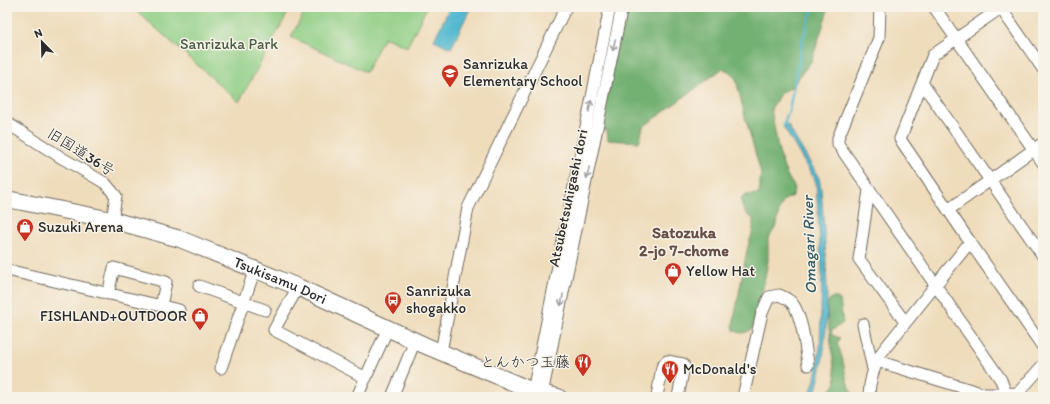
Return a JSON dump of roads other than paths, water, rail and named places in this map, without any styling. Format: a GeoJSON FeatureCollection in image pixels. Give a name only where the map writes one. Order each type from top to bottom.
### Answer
{"type":"FeatureCollection","features":[{"type":"Feature","properties":{"kind":"highway","name":"Tsukisamu Dori"},"geometry":{"type":"LineString","coordinates":[[7,199],[112,220],[180,239],[298,287],[441,352],[540,394],[558,397]]}},
{"type":"Feature","properties":{"kind":"street"},"geometry":{"type":"LineString","coordinates":[[441,352],[463,228],[468,208],[566,7]]}},
{"type":"Feature","properties":{"kind":"street","name":"Atsubetsuhigashi dori"},"geometry":{"type":"LineString","coordinates":[[540,394],[610,7]]}},
{"type":"Feature","properties":{"kind":"street","name":"Atsubetsuhigashi dori"},"geometry":{"type":"LineString","coordinates":[[540,394],[622,7]]}},
{"type":"Feature","properties":{"kind":"street"},"geometry":{"type":"LineString","coordinates":[[880,7],[878,38],[838,138],[838,144],[1001,380],[1006,394]]}},
{"type":"Feature","properties":{"kind":"street"},"geometry":{"type":"LineString","coordinates":[[934,7],[1039,146],[1043,163]]}},
{"type":"Feature","properties":{"kind":"street"},"geometry":{"type":"LineString","coordinates":[[1043,69],[1001,7],[932,55],[900,139],[1043,347]]}},
{"type":"Feature","properties":{"kind":"street"},"geometry":{"type":"LineString","coordinates":[[922,83],[992,180],[1043,256]]}},
{"type":"Feature","properties":{"kind":"street","name":"旧国道36号"},"geometry":{"type":"LineString","coordinates":[[7,123],[105,183],[116,196],[112,220]]}},
{"type":"Feature","properties":{"kind":"street"},"geometry":{"type":"LineString","coordinates":[[948,210],[1039,146]]}},
{"type":"Feature","properties":{"kind":"street"},"geometry":{"type":"LineString","coordinates":[[869,190],[859,259],[905,322]]}},
{"type":"Feature","properties":{"kind":"street"},"geometry":{"type":"LineString","coordinates":[[869,397],[869,388],[875,365],[905,322],[970,242]]}},
{"type":"Feature","properties":{"kind":"street"},"geometry":{"type":"LineString","coordinates":[[108,294],[114,268],[166,282],[161,306]]}},
{"type":"Feature","properties":{"kind":"street"},"geometry":{"type":"LineString","coordinates":[[221,368],[255,269]]}},
{"type":"Feature","properties":{"kind":"street"},"geometry":{"type":"LineString","coordinates":[[7,270],[179,310]]}},
{"type":"Feature","properties":{"kind":"street"},"geometry":{"type":"LineString","coordinates":[[199,286],[264,310]]}},
{"type":"Feature","properties":{"kind":"street"},"geometry":{"type":"LineString","coordinates":[[298,287],[274,330],[366,378]]}},
{"type":"Feature","properties":{"kind":"street"},"geometry":{"type":"LineString","coordinates":[[743,397],[762,313],[769,297],[779,295],[791,301],[796,311],[803,334],[808,365]]}},
{"type":"Feature","properties":{"kind":"street"},"geometry":{"type":"LineString","coordinates":[[863,324],[875,365]]}},
{"type":"Feature","properties":{"kind":"street"},"geometry":{"type":"LineString","coordinates":[[357,397],[388,328]]}},
{"type":"Feature","properties":{"kind":"street"},"geometry":{"type":"LineString","coordinates":[[392,397],[415,340]]}},
{"type":"Feature","properties":{"kind":"street"},"geometry":{"type":"LineString","coordinates":[[657,397],[662,366],[670,361],[683,364],[684,366],[678,397]]}},
{"type":"Feature","properties":{"kind":"street"},"geometry":{"type":"LineString","coordinates":[[875,365],[984,394],[1018,393],[1043,365]]}},
{"type":"Feature","properties":{"kind":"water"},"geometry":{"type":"Polygon","coordinates":[[[450,7],[471,7],[451,48],[434,40],[450,7]]]}},
{"type":"Feature","properties":{"kind":"water"},"geometry":{"type":"Polygon","coordinates":[[[787,124],[819,178],[821,189],[827,294],[824,347],[814,397],[809,397],[815,379],[820,346],[822,275],[816,182],[783,126],[787,124]]]}},
{"type":"Feature","properties":{"kind":"waterway","name":"Omagari River"},"geometry":{"type":"LineString","coordinates":[[786,127],[784,124],[789,110],[803,39],[813,7]]}},
{"type":"Feature","properties":{"kind":"place","name":"Sanrizuka Elementary School"},"geometry":{"type":"Point","coordinates":[450,88]}},
{"type":"Feature","properties":{"kind":"place","name":"Suzuki Arena"},"geometry":{"type":"Point","coordinates":[25,242]}},
{"type":"Feature","properties":{"kind":"place","name":"Yellow Hat"},"geometry":{"type":"Point","coordinates":[673,286]}},
{"type":"Feature","properties":{"kind":"place","name":"Sanrizuka shogakko"},"geometry":{"type":"Point","coordinates":[393,315]}},
{"type":"Feature","properties":{"kind":"place","name":"FISHLAND+OUTDOOR"},"geometry":{"type":"Point","coordinates":[200,331]}},
{"type":"Feature","properties":{"kind":"place","name":"とんかつ玉藤"},"geometry":{"type":"Point","coordinates":[583,377]}},
{"type":"Feature","properties":{"kind":"place","name":"McDonald's"},"geometry":{"type":"Point","coordinates":[670,384]}},
{"type":"Feature","properties":{"kind":"district","name":"Satozuka 2-jo 7-chome"},"geometry":{"type":"Point","coordinates":[684,241]}},
{"type":"Feature","properties":{"kind":"park label","name":"Sanrizuka Park"},"geometry":{"type":"Point","coordinates":[229,44]}}]}
